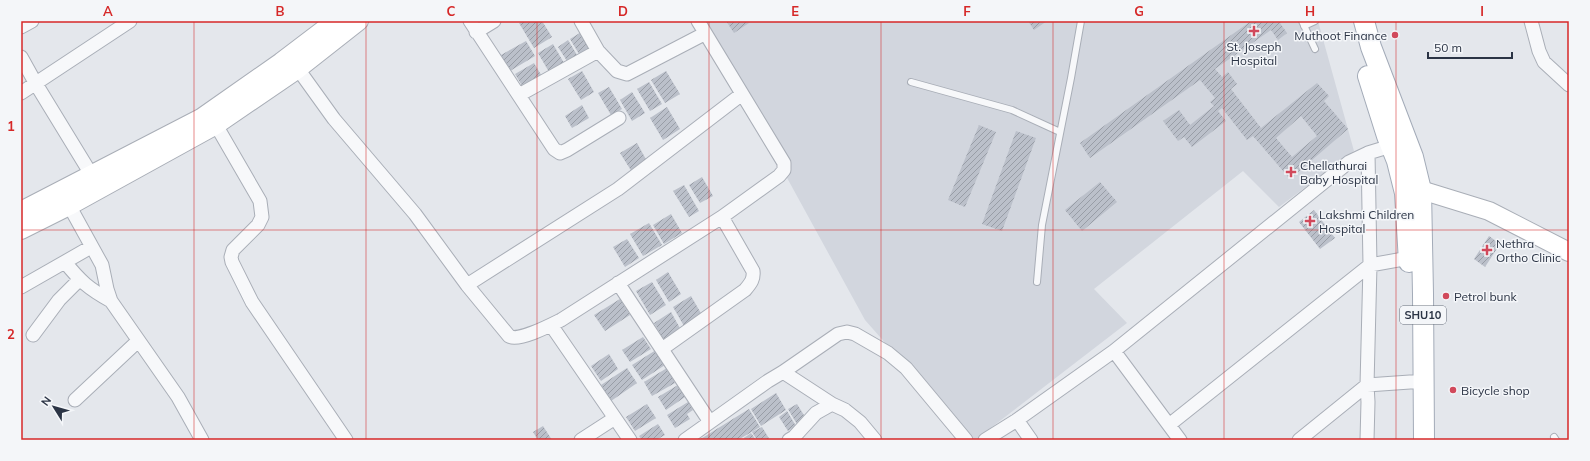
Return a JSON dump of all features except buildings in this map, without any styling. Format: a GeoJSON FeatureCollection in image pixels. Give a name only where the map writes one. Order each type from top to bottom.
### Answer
{"type":"FeatureCollection","features":[{"type":"Feature","properties":{"kind":"main road"},"geometry":{"type":"LineString","coordinates":[[21,211],[200,118],[281,62],[335,21]]}},
{"type":"Feature","properties":{"kind":"main road"},"geometry":{"type":"LineString","coordinates":[[21,230],[69,206],[216,124],[298,69],[359,21]]}},
{"type":"Feature","properties":{"kind":"main road","name":"SHU10"},"geometry":{"type":"LineString","coordinates":[[1350,21],[1358,51],[1391,146],[1413,192],[1409,258],[1410,294],[1417,382],[1424,440]]}},
{"type":"Feature","properties":{"kind":"main road","name":"SHU10"},"geometry":{"type":"LineString","coordinates":[[1364,21],[1370,46],[1412,157],[1417,382],[1411,440]]}},
{"type":"Feature","properties":{"kind":"main road"},"geometry":{"type":"LineString","coordinates":[[1413,192],[1489,211],[1569,252]]}},
{"type":"Feature","properties":{"kind":"street"},"geometry":{"type":"LineString","coordinates":[[21,27],[32,21]]}},
{"type":"Feature","properties":{"kind":"street"},"geometry":{"type":"LineString","coordinates":[[21,93],[130,21]]}},
{"type":"Feature","properties":{"kind":"street"},"geometry":{"type":"LineString","coordinates":[[494,21],[473,26],[519,95],[549,144],[560,153],[619,118]]}},
{"type":"Feature","properties":{"kind":"street"},"geometry":{"type":"LineString","coordinates":[[581,21],[598,51],[617,71],[627,74],[704,34]]}},
{"type":"Feature","properties":{"kind":"street"},"geometry":{"type":"LineString","coordinates":[[298,69],[334,119],[415,214],[467,285],[512,338],[517,338],[552,325],[722,217],[779,176],[784,170],[784,163],[704,34],[698,21]]}},
{"type":"Feature","properties":{"kind":"street"},"geometry":{"type":"LineString","coordinates":[[1531,21],[1539,51],[1544,62],[1568,83]]}},
{"type":"Feature","properties":{"kind":"street"},"geometry":{"type":"LineString","coordinates":[[519,95],[598,51]]}},
{"type":"Feature","properties":{"kind":"street"},"geometry":{"type":"LineString","coordinates":[[21,57],[91,174]]}},
{"type":"Feature","properties":{"kind":"street"},"geometry":{"type":"LineString","coordinates":[[467,285],[618,189],[742,94]]}},
{"type":"Feature","properties":{"kind":"street"},"geometry":{"type":"LineString","coordinates":[[216,124],[260,201],[262,217],[258,224],[233,250],[231,257],[232,262],[252,302],[346,440]]}},
{"type":"Feature","properties":{"kind":"street"},"geometry":{"type":"LineString","coordinates":[[985,440],[1017,420],[1114,351],[1349,162],[1368,152],[1391,146]]}},
{"type":"Feature","properties":{"kind":"street"},"geometry":{"type":"LineString","coordinates":[[1367,440],[1370,265],[1368,152]]}},
{"type":"Feature","properties":{"kind":"street"},"geometry":{"type":"LineString","coordinates":[[61,191],[102,265],[111,301],[178,397],[202,440]]}},
{"type":"Feature","properties":{"kind":"street"},"geometry":{"type":"LineString","coordinates":[[662,349],[745,290],[754,277],[753,271],[722,217]]}},
{"type":"Feature","properties":{"kind":"street"},"geometry":{"type":"LineString","coordinates":[[21,288],[91,247]]}},
{"type":"Feature","properties":{"kind":"street"},"geometry":{"type":"LineString","coordinates":[[1169,425],[1370,265],[1409,258]]}},
{"type":"Feature","properties":{"kind":"street"},"geometry":{"type":"LineString","coordinates":[[65,262],[79,280],[94,292],[111,301]]}},
{"type":"Feature","properties":{"kind":"street"},"geometry":{"type":"LineString","coordinates":[[33,335],[59,300],[79,280]]}},
{"type":"Feature","properties":{"kind":"street"},"geometry":{"type":"LineString","coordinates":[[618,283],[710,422]]}},
{"type":"Feature","properties":{"kind":"street"},"geometry":{"type":"LineString","coordinates":[[552,325],[630,440]]}},
{"type":"Feature","properties":{"kind":"street"},"geometry":{"type":"LineString","coordinates":[[685,440],[768,381],[838,334],[847,332],[855,334],[888,353],[906,368],[966,440]]}},
{"type":"Feature","properties":{"kind":"street"},"geometry":{"type":"LineString","coordinates":[[75,400],[138,341]]}},
{"type":"Feature","properties":{"kind":"street"},"geometry":{"type":"LineString","coordinates":[[1114,351],[1180,440]]}},
{"type":"Feature","properties":{"kind":"street"},"geometry":{"type":"LineString","coordinates":[[783,372],[832,404],[845,410],[860,422],[875,440]]}},
{"type":"Feature","properties":{"kind":"street"},"geometry":{"type":"LineString","coordinates":[[1299,440],[1367,385],[1417,382]]}},
{"type":"Feature","properties":{"kind":"street"},"geometry":{"type":"LineString","coordinates":[[793,439],[816,413],[832,404]]}},
{"type":"Feature","properties":{"kind":"street"},"geometry":{"type":"LineString","coordinates":[[581,440],[616,418]]}},
{"type":"Feature","properties":{"kind":"street"},"geometry":{"type":"LineString","coordinates":[[1017,420],[1031,440]]}},
{"type":"Feature","properties":{"kind":"lane"},"geometry":{"type":"LineString","coordinates":[[1037,282],[1042,225],[1080,21]]}},
{"type":"Feature","properties":{"kind":"lane"},"geometry":{"type":"LineString","coordinates":[[1315,21],[1303,23],[1315,49]]}},
{"type":"Feature","properties":{"kind":"lane"},"geometry":{"type":"LineString","coordinates":[[911,82],[1012,110],[1060,132]]}},
{"type":"Feature","properties":{"kind":"shaded area"},"geometry":{"type":"Polygon","coordinates":[[[701,21],[1318,21],[1354,151],[1279,207],[1243,171],[1094,289],[1127,323],[975,440],[971,440],[865,320],[701,21]]]}},
{"type":"Feature","properties":{"kind":"place","name":"St. Joseph Hospital"},"geometry":{"type":"Point","coordinates":[1254,31]}},
{"type":"Feature","properties":{"kind":"place","name":"Muthoot Finance"},"geometry":{"type":"Point","coordinates":[1395,35]}},
{"type":"Feature","properties":{"kind":"place","name":"Chellathurai Baby Hospital"},"geometry":{"type":"Point","coordinates":[1291,172]}},
{"type":"Feature","properties":{"kind":"place","name":"Lakshmi Children Hospital"},"geometry":{"type":"Point","coordinates":[1310,221]}},
{"type":"Feature","properties":{"kind":"place","name":"Nethra Ortho Clinic"},"geometry":{"type":"Point","coordinates":[1487,250]}},
{"type":"Feature","properties":{"kind":"place","name":"Petrol bunk"},"geometry":{"type":"Point","coordinates":[1446,296]}},
{"type":"Feature","properties":{"kind":"place","name":"Bicycle shop"},"geometry":{"type":"Point","coordinates":[1453,390]}}]}
